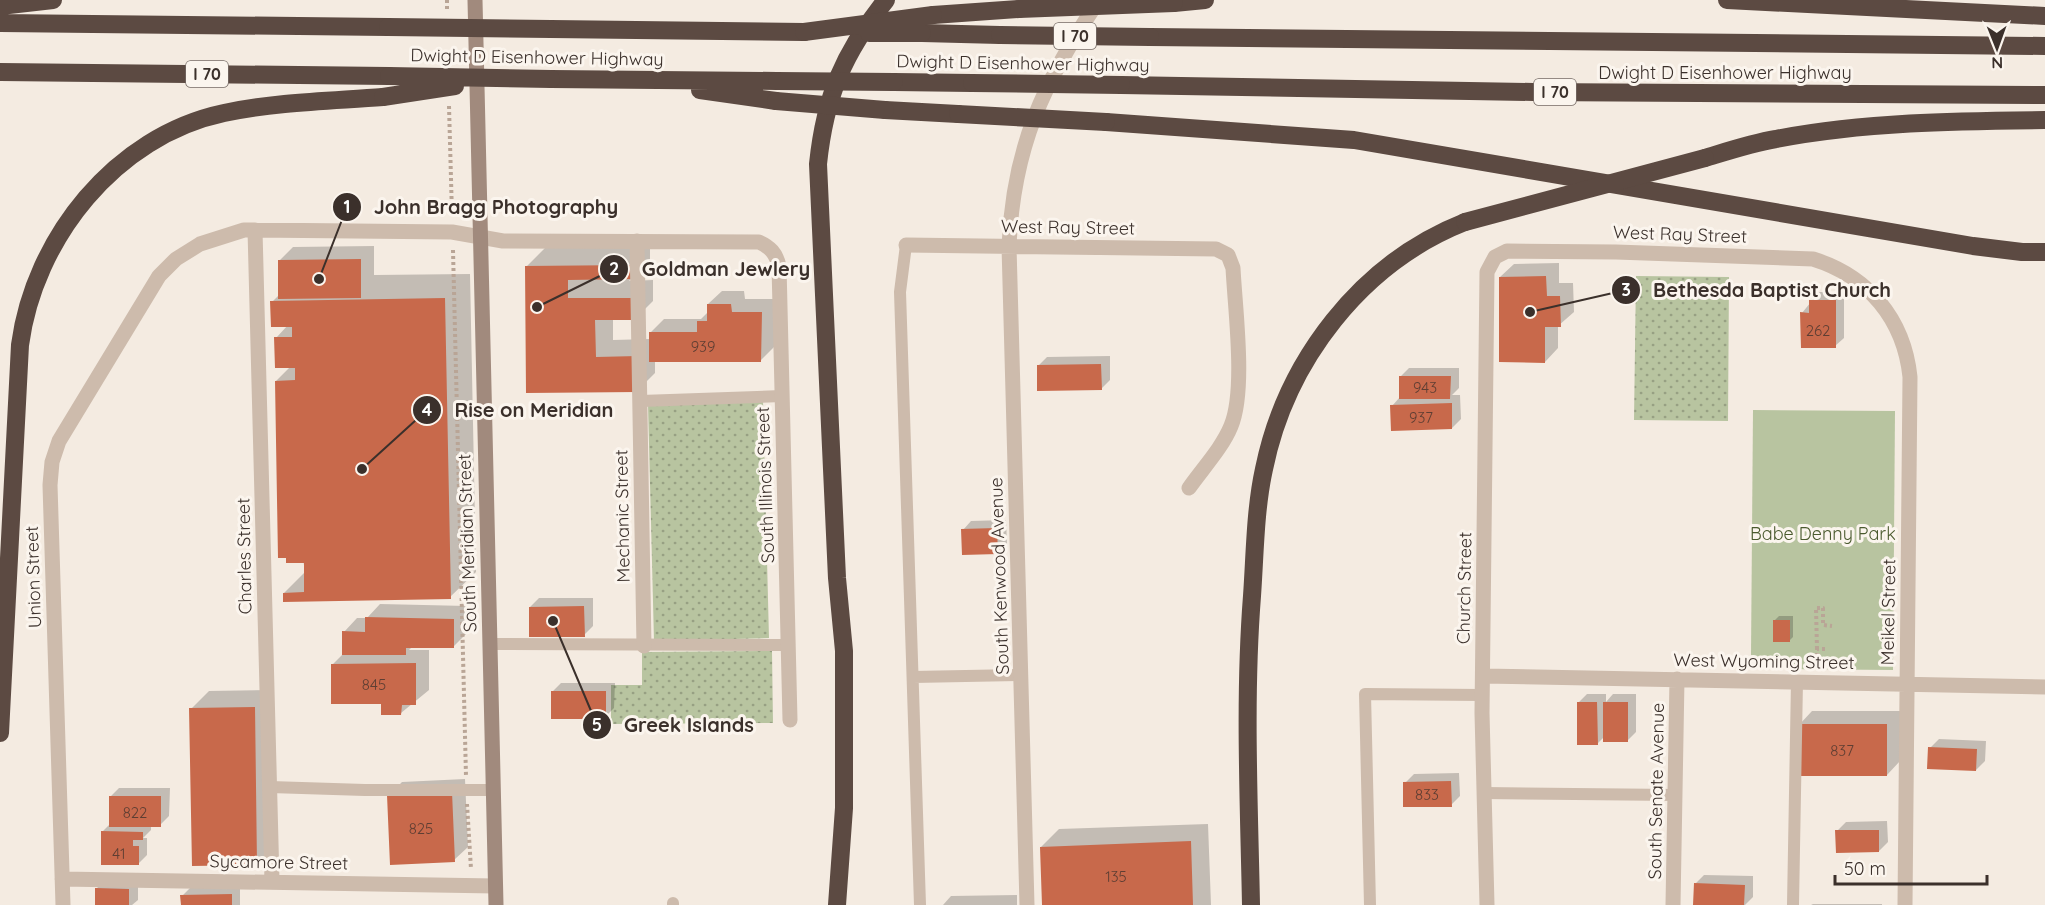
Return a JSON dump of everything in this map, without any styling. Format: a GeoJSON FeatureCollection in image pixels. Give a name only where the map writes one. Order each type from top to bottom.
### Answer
{"type":"FeatureCollection","features":[{"type":"Feature","properties":{"kind":"highway"},"geometry":{"type":"LineString","coordinates":[[0,6],[53,0]]}},
{"type":"Feature","properties":{"kind":"highway"},"geometry":{"type":"LineString","coordinates":[[837,905],[844,808],[844,672],[837,578],[818,164],[823,125],[838,74],[855,40],[886,0]]}},
{"type":"Feature","properties":{"kind":"highway"},"geometry":{"type":"LineString","coordinates":[[804,33],[933,15],[1205,0]]}},
{"type":"Feature","properties":{"kind":"highway"},"geometry":{"type":"LineString","coordinates":[[1727,0],[2045,16]]}},
{"type":"Feature","properties":{"kind":"highway","name":"Dwight D Eisenhower Highway"},"geometry":{"type":"LineString","coordinates":[[0,22],[2045,46]]}},
{"type":"Feature","properties":{"kind":"highway","name":"Dwight D Eisenhower Highway"},"geometry":{"type":"LineString","coordinates":[[0,72],[645,81],[972,82],[1533,92],[2045,95]]}},
{"type":"Feature","properties":{"kind":"highway"},"geometry":{"type":"LineString","coordinates":[[0,733],[20,345],[33,289],[58,235],[96,186],[124,162],[182,127],[222,113],[253,108],[382,97],[508,78]]}},
{"type":"Feature","properties":{"kind":"highway"},"geometry":{"type":"LineString","coordinates":[[645,81],[776,102],[1354,140],[1973,246],[2022,252],[2045,252]]}},
{"type":"Feature","properties":{"kind":"highway"},"geometry":{"type":"LineString","coordinates":[[1251,905],[1248,647],[1259,496],[1276,423],[1304,364],[1342,310],[1397,260],[1448,228],[1465,222],[1773,139],[1815,132],[1989,120],[2045,120]]}},
{"type":"Feature","properties":{"kind":"main road","name":"South Meridian Street"},"geometry":{"type":"LineString","coordinates":[[475,0],[496,905]]}},
{"type":"Feature","properties":{"kind":"street","name":"South Kenwood Avenue"},"geometry":{"type":"LineString","coordinates":[[1027,905],[1010,246],[1014,193],[1026,138],[1064,52],[1099,0]]}},
{"type":"Feature","properties":{"kind":"street","name":"Charles Street"},"geometry":{"type":"LineString","coordinates":[[255,230],[272,881]]}},
{"type":"Feature","properties":{"kind":"street","name":"Union Street"},"geometry":{"type":"LineString","coordinates":[[63,905],[50,485],[52,462],[68,425],[159,276],[176,260],[200,244],[235,231],[452,232],[480,238]]}},
{"type":"Feature","properties":{"kind":"street"},"geometry":{"type":"LineString","coordinates":[[480,238],[637,241]]}},
{"type":"Feature","properties":{"kind":"street","name":"South Illinois Street"},"geometry":{"type":"LineString","coordinates":[[637,241],[759,242],[773,251],[779,266],[790,720]]}},
{"type":"Feature","properties":{"kind":"street","name":"Mechanic Street"},"geometry":{"type":"LineString","coordinates":[[637,241],[644,646]]}},
{"type":"Feature","properties":{"kind":"street","name":"West Ray Street"},"geometry":{"type":"LineString","coordinates":[[906,245],[1216,249],[1228,255],[1233,268],[1238,388],[1236,410],[1229,431],[1189,488]]}},
{"type":"Feature","properties":{"kind":"street","name":"West Ray Street"},"geometry":{"type":"LineString","coordinates":[[1487,272],[1491,262],[1508,251],[1783,256],[1813,259],[1832,265],[1866,286],[1873,294]]}},
{"type":"Feature","properties":{"kind":"street","name":"Church Street"},"geometry":{"type":"LineString","coordinates":[[1487,272],[1482,695],[1487,905]]}},
{"type":"Feature","properties":{"kind":"street","name":"Meikel Street"},"geometry":{"type":"LineString","coordinates":[[1873,294],[1899,331],[1910,377],[1905,905]]}},
{"type":"Feature","properties":{"kind":"street","name":"West Wyoming Street"},"geometry":{"type":"LineString","coordinates":[[1483,676],[2045,687]]}},
{"type":"Feature","properties":{"kind":"street","name":"South Senate Avenue"},"geometry":{"type":"LineString","coordinates":[[1673,905],[1677,679]]}},
{"type":"Feature","properties":{"kind":"street","name":"Sycamore Street"},"geometry":{"type":"LineString","coordinates":[[62,879],[495,886]]}},
{"type":"Feature","properties":{"kind":"lane"},"geometry":{"type":"LineString","coordinates":[[906,245],[900,292],[920,905]]}},
{"type":"Feature","properties":{"kind":"lane"},"geometry":{"type":"LineString","coordinates":[[641,401],[782,396]]}},
{"type":"Feature","properties":{"kind":"lane"},"geometry":{"type":"LineString","coordinates":[[489,644],[789,645]]}},
{"type":"Feature","properties":{"kind":"lane"},"geometry":{"type":"LineString","coordinates":[[912,677],[1021,675]]}},
{"type":"Feature","properties":{"kind":"lane"},"geometry":{"type":"LineString","coordinates":[[1793,905],[1797,681]]}},
{"type":"Feature","properties":{"kind":"lane"},"geometry":{"type":"LineString","coordinates":[[1370,905],[1365,694],[1482,695]]}},
{"type":"Feature","properties":{"kind":"lane"},"geometry":{"type":"LineString","coordinates":[[270,787],[493,790]]}},
{"type":"Feature","properties":{"kind":"lane"},"geometry":{"type":"LineString","coordinates":[[1484,793],[1675,795]]}},
{"type":"Feature","properties":{"kind":"path"},"geometry":{"type":"LineString","coordinates":[[447,0],[447,13]]}},
{"type":"Feature","properties":{"kind":"path"},"geometry":{"type":"LineString","coordinates":[[449,103],[452,220]]}},
{"type":"Feature","properties":{"kind":"path"},"geometry":{"type":"LineString","coordinates":[[453,247],[471,876]]}},
{"type":"Feature","properties":{"kind":"path"},"geometry":{"type":"LineString","coordinates":[[1817,682],[1816,608],[1823,609],[1823,625],[1832,626]]}},
{"type":"Feature","properties":{"kind":"path"},"geometry":{"type":"LineString","coordinates":[[1817,650],[1825,649]]}},
{"type":"Feature","properties":{"kind":"green space"},"geometry":{"type":"Polygon","coordinates":[[[1636,276],[1729,277],[1728,421],[1634,420],[1636,276]]]}},
{"type":"Feature","properties":{"kind":"green space"},"geometry":{"type":"Polygon","coordinates":[[[763,401],[769,638],[654,641],[648,404],[763,401]]]}},
{"type":"Feature","properties":{"kind":"green space","name":"Babe Denny Park"},"geometry":{"type":"Polygon","coordinates":[[[1753,410],[1895,411],[1893,670],[1763,669],[1751,655],[1753,410]]]}},
{"type":"Feature","properties":{"kind":"green space"},"geometry":{"type":"Polygon","coordinates":[[[772,651],[773,723],[611,724],[611,685],[642,685],[642,652],[772,651]]]}},
{"type":"Feature","properties":{"kind":"building"},"geometry":{"type":"Polygon","coordinates":[[[361,259],[361,298],[278,299],[278,260],[361,259]]]}},
{"type":"Feature","properties":{"kind":"building"},"geometry":{"type":"Polygon","coordinates":[[[633,265],[633,279],[568,280],[568,298],[635,298],[636,320],[595,320],[596,357],[638,356],[638,392],[526,393],[525,266],[633,265]]]}},
{"type":"Feature","properties":{"kind":"building"},"geometry":{"type":"Polygon","coordinates":[[[1546,276],[1547,296],[1560,296],[1561,327],[1545,327],[1545,363],[1499,362],[1499,277],[1546,276]]]}},
{"type":"Feature","properties":{"kind":"building"},"geometry":{"type":"Polygon","coordinates":[[[445,298],[451,599],[283,602],[283,593],[304,592],[304,563],[286,563],[286,558],[278,558],[275,381],[295,380],[295,368],[275,368],[274,337],[292,337],[292,327],[271,327],[270,301],[445,298]]]}},
{"type":"Feature","properties":{"kind":"building"},"geometry":{"type":"Polygon","coordinates":[[[1809,300],[1836,300],[1836,348],[1801,348],[1800,312],[1809,313],[1809,300]]]}},
{"type":"Feature","properties":{"kind":"building"},"geometry":{"type":"Polygon","coordinates":[[[707,304],[731,304],[732,312],[762,312],[761,362],[649,362],[649,332],[697,332],[697,321],[707,321],[707,304]]]}},
{"type":"Feature","properties":{"kind":"building"},"geometry":{"type":"Polygon","coordinates":[[[1101,364],[1102,390],[1037,391],[1037,365],[1101,364]]]}},
{"type":"Feature","properties":{"kind":"building"},"geometry":{"type":"Polygon","coordinates":[[[1399,376],[1451,376],[1450,399],[1399,399],[1399,376]]]}},
{"type":"Feature","properties":{"kind":"building"},"geometry":{"type":"Polygon","coordinates":[[[1452,403],[1452,429],[1391,431],[1390,405],[1452,403]]]}},
{"type":"Feature","properties":{"kind":"building"},"geometry":{"type":"Polygon","coordinates":[[[997,528],[998,554],[962,555],[961,529],[997,528]]]}},
{"type":"Feature","properties":{"kind":"building"},"geometry":{"type":"Polygon","coordinates":[[[584,606],[585,637],[529,637],[529,607],[584,606]]]}},
{"type":"Feature","properties":{"kind":"building"},"geometry":{"type":"Polygon","coordinates":[[[365,617],[454,619],[454,648],[406,648],[406,655],[342,655],[342,631],[365,632],[365,617]]]}},
{"type":"Feature","properties":{"kind":"building"},"geometry":{"type":"Polygon","coordinates":[[[1773,620],[1790,620],[1790,642],[1773,642],[1773,620]]]}},
{"type":"Feature","properties":{"kind":"building"},"geometry":{"type":"Polygon","coordinates":[[[416,663],[416,705],[402,705],[401,715],[381,715],[381,704],[331,704],[331,664],[416,663]]]}},
{"type":"Feature","properties":{"kind":"building"},"geometry":{"type":"Polygon","coordinates":[[[551,691],[606,691],[606,719],[551,719],[551,691]]]}},
{"type":"Feature","properties":{"kind":"building"},"geometry":{"type":"Polygon","coordinates":[[[1577,702],[1597,702],[1598,745],[1577,745],[1577,702]]]}},
{"type":"Feature","properties":{"kind":"building"},"geometry":{"type":"Polygon","coordinates":[[[1603,702],[1628,702],[1628,742],[1603,742],[1603,702]]]}},
{"type":"Feature","properties":{"kind":"building"},"geometry":{"type":"Polygon","coordinates":[[[255,707],[257,865],[192,866],[189,708],[255,707]]]}},
{"type":"Feature","properties":{"kind":"building"},"geometry":{"type":"Polygon","coordinates":[[[1797,724],[1887,724],[1887,776],[1798,776],[1797,724]]]}},
{"type":"Feature","properties":{"kind":"building"},"geometry":{"type":"Polygon","coordinates":[[[1928,747],[1977,749],[1976,771],[1927,769],[1928,747]]]}},
{"type":"Feature","properties":{"kind":"building"},"geometry":{"type":"Polygon","coordinates":[[[1451,781],[1452,807],[1403,807],[1403,782],[1451,781]]]}},
{"type":"Feature","properties":{"kind":"building"},"geometry":{"type":"Polygon","coordinates":[[[452,792],[455,862],[390,865],[387,795],[452,792]]]}},
{"type":"Feature","properties":{"kind":"building"},"geometry":{"type":"Polygon","coordinates":[[[109,796],[161,796],[161,827],[109,827],[109,796]]]}},
{"type":"Feature","properties":{"kind":"building"},"geometry":{"type":"Polygon","coordinates":[[[1835,830],[1879,830],[1879,852],[1836,853],[1835,830]]]}},
{"type":"Feature","properties":{"kind":"building"},"geometry":{"type":"Polygon","coordinates":[[[101,831],[143,832],[143,840],[133,840],[133,846],[139,846],[139,865],[101,865],[101,831]]]}},
{"type":"Feature","properties":{"kind":"building"},"geometry":{"type":"Polygon","coordinates":[[[1191,841],[1193,905],[1042,905],[1040,847],[1191,841]]]}},
{"type":"Feature","properties":{"kind":"building"},"geometry":{"type":"Polygon","coordinates":[[[1694,883],[1745,885],[1744,905],[1693,905],[1694,883]]]}},
{"type":"Feature","properties":{"kind":"building"},"geometry":{"type":"Polygon","coordinates":[[[95,888],[129,889],[129,905],[95,905],[95,888]]]}},
{"type":"Feature","properties":{"kind":"building"},"geometry":{"type":"Polygon","coordinates":[[[232,894],[232,905],[181,905],[180,895],[232,894]]]}},
{"type":"Feature","properties":{"kind":"place","name":"John Bragg Photography"},"geometry":{"type":"Point","coordinates":[319,279]}},
{"type":"Feature","properties":{"kind":"place","name":"Goldman Jewlery"},"geometry":{"type":"Point","coordinates":[537,307]}},
{"type":"Feature","properties":{"kind":"place","name":"Bethesda Baptist Church"},"geometry":{"type":"Point","coordinates":[1530,312]}},
{"type":"Feature","properties":{"kind":"place","name":"Rise on Meridian"},"geometry":{"type":"Point","coordinates":[362,469]}},
{"type":"Feature","properties":{"kind":"place","name":"Greek Islands"},"geometry":{"type":"Point","coordinates":[553,621]}}]}
